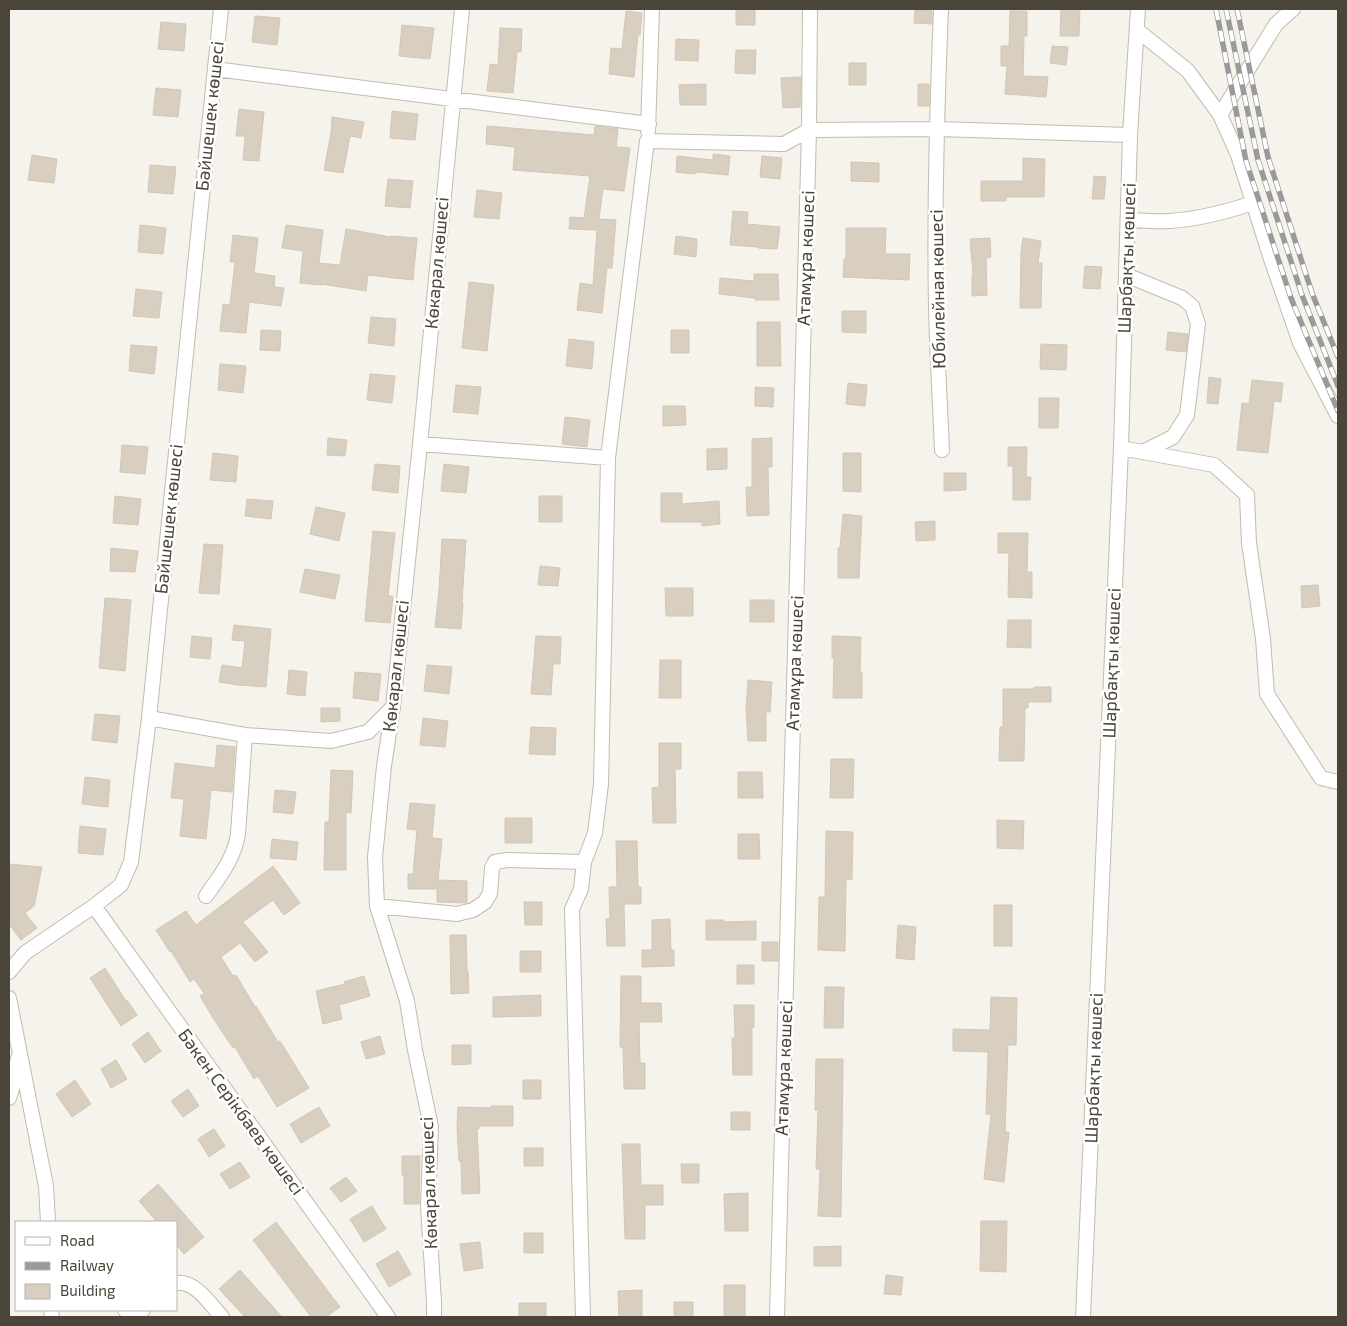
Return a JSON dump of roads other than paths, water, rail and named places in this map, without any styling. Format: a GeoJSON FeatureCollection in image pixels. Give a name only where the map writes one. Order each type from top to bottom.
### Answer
{"type":"FeatureCollection","features":[{"type":"Feature","properties":{"kind":"street","name":"Бәйшешек көшесі"},"geometry":{"type":"LineString","coordinates":[[9,972],[25,953],[94,906],[121,885],[130,862],[149,718],[221,9]]}},
{"type":"Feature","properties":{"kind":"street","name":"Көкарал көшесі"},"geometry":{"type":"LineString","coordinates":[[434,1317],[428,1206],[431,1127],[407,1001],[377,906],[375,857],[384,766],[393,707],[420,444],[462,9]]}},
{"type":"Feature","properties":{"kind":"street"},"geometry":{"type":"LineString","coordinates":[[583,1317],[572,908],[581,889],[584,862],[594,833],[601,784],[608,458],[649,124],[652,9]]}},
{"type":"Feature","properties":{"kind":"street","name":"Атамұра көшесі"},"geometry":{"type":"LineString","coordinates":[[777,1317],[809,130],[810,9]]}},
{"type":"Feature","properties":{"kind":"street","name":"Юбилейная көшесі"},"geometry":{"type":"LineString","coordinates":[[941,9],[937,128],[936,306],[942,450]]}},
{"type":"Feature","properties":{"kind":"street","name":"Шарбақты көшесі"},"geometry":{"type":"LineString","coordinates":[[1083,1317],[1121,448],[1130,135],[1138,9]]}},
{"type":"Feature","properties":{"kind":"street"},"geometry":{"type":"LineString","coordinates":[[1220,115],[1276,24],[1293,9]]}},
{"type":"Feature","properties":{"kind":"street"},"geometry":{"type":"LineString","coordinates":[[1138,30],[1188,71],[1220,115],[1238,155],[1300,343],[1338,416]]}},
{"type":"Feature","properties":{"kind":"street"},"geometry":{"type":"LineString","coordinates":[[215,69],[649,124]]}},
{"type":"Feature","properties":{"kind":"street"},"geometry":{"type":"LineString","coordinates":[[647,141],[784,144],[809,130],[937,128],[1130,135]]}},
{"type":"Feature","properties":{"kind":"street"},"geometry":{"type":"LineString","coordinates":[[1128,220],[1169,221],[1199,218],[1227,212],[1253,203]]}},
{"type":"Feature","properties":{"kind":"street"},"geometry":{"type":"LineString","coordinates":[[1126,275],[1182,298],[1192,306],[1198,324],[1187,415],[1173,436],[1143,452]]}},
{"type":"Feature","properties":{"kind":"street"},"geometry":{"type":"LineString","coordinates":[[420,444],[608,458]]}},
{"type":"Feature","properties":{"kind":"street"},"geometry":{"type":"LineString","coordinates":[[1121,448],[1214,465],[1247,495],[1249,543],[1263,639],[1267,694],[1320,778],[1338,782]]}},
{"type":"Feature","properties":{"kind":"street"},"geometry":{"type":"LineString","coordinates":[[149,718],[245,735],[331,741],[368,732],[393,707]]}},
{"type":"Feature","properties":{"kind":"street"},"geometry":{"type":"LineString","coordinates":[[206,896],[231,858],[236,846],[245,735]]}},
{"type":"Feature","properties":{"kind":"street"},"geometry":{"type":"LineString","coordinates":[[377,906],[458,914],[473,910],[485,902],[490,893],[492,868],[495,862],[507,860],[584,862]]}},
{"type":"Feature","properties":{"kind":"street","name":"Бәкен Серікбаев көшесі"},"geometry":{"type":"LineString","coordinates":[[94,906],[388,1317]]}},
{"type":"Feature","properties":{"kind":"street"},"geometry":{"type":"LineString","coordinates":[[9,998],[46,1186],[48,1221]]}},
{"type":"Feature","properties":{"kind":"street"},"geometry":{"type":"LineString","coordinates":[[9,1098],[20,1052]]}},
{"type":"Feature","properties":{"kind":"street"},"geometry":{"type":"LineString","coordinates":[[178,1283],[194,1286],[222,1317]]}},
{"type":"Feature","properties":{"kind":"railway"},"geometry":{"type":"LineString","coordinates":[[1216,9],[1246,161],[1291,298],[1338,411]]}},
{"type":"Feature","properties":{"kind":"railway"},"geometry":{"type":"LineString","coordinates":[[1226,9],[1258,160],[1302,295],[1338,386]]}},
{"type":"Feature","properties":{"kind":"railway"},"geometry":{"type":"LineString","coordinates":[[1237,9],[1268,157],[1312,293],[1338,357]]}}]}
